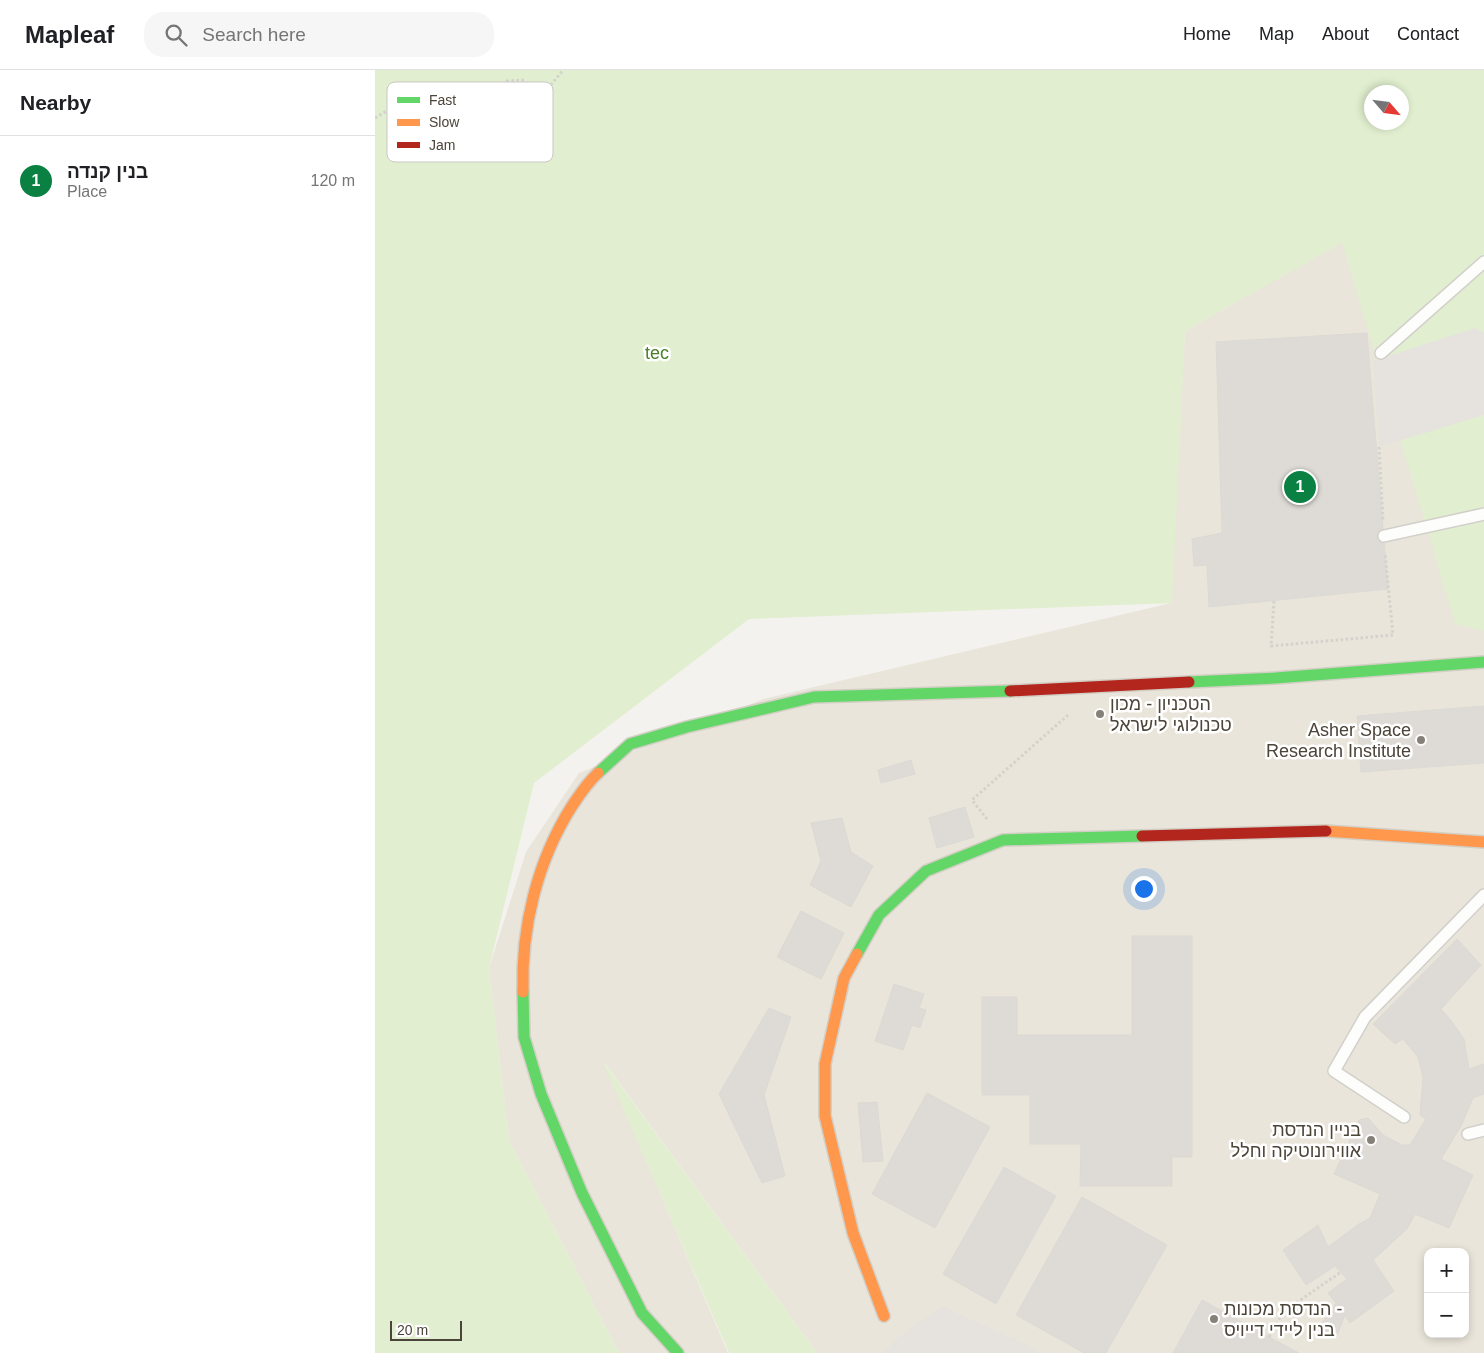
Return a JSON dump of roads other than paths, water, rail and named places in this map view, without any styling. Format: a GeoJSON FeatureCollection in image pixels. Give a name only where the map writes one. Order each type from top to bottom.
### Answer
{"type":"FeatureCollection","features":[{"type":"Feature","properties":{"kind":"street"},"geometry":{"type":"LineString","coordinates":[[678,1353],[642,1313],[582,1193],[541,1094],[523,1037],[522,973],[527,922],[543,864],[562,822],[588,782],[630,744],[687,727],[814,697],[975,693],[1275,678],[1484,662]]}},
{"type":"Feature","properties":{"kind":"street"},"geometry":{"type":"LineString","coordinates":[[884,1316],[853,1233],[825,1116],[825,1064],[844,978],[879,915],[926,871],[1003,840],[1332,831],[1484,842]]}},
{"type":"Feature","properties":{"kind":"lane"},"geometry":{"type":"LineString","coordinates":[[1381,353],[1484,262]]}},
{"type":"Feature","properties":{"kind":"lane"},"geometry":{"type":"LineString","coordinates":[[1384,536],[1484,514]]}},
{"type":"Feature","properties":{"kind":"lane"},"geometry":{"type":"LineString","coordinates":[[1404,1117],[1334,1071],[1365,1017],[1484,895]]}},
{"type":"Feature","properties":{"kind":"lane"},"geometry":{"type":"LineString","coordinates":[[1469,1134],[1484,1130]]}},
{"type":"Feature","properties":{"kind":"place","name":"בנין קנדה"},"geometry":{"type":"Point","coordinates":[1300,487]}},
{"type":"Feature","properties":{"kind":"place","name":"הטכניון - מכון טכנולוגי לישראל"},"geometry":{"type":"Point","coordinates":[1100,714]}},
{"type":"Feature","properties":{"kind":"place","name":"Asher Space Research Institute"},"geometry":{"type":"Point","coordinates":[1421,740]}},
{"type":"Feature","properties":{"kind":"place","name":"בניין הנדסת אווירונוטיקה וחלל"},"geometry":{"type":"Point","coordinates":[1371,1140]}},
{"type":"Feature","properties":{"kind":"place","name":"הנדסת מכונות - בנין ליידי דייויס"},"geometry":{"type":"Point","coordinates":[1214,1319]}},
{"type":"Feature","properties":{"kind":"park label","name":"tec"},"geometry":{"type":"Point","coordinates":[657,353]}}]}
